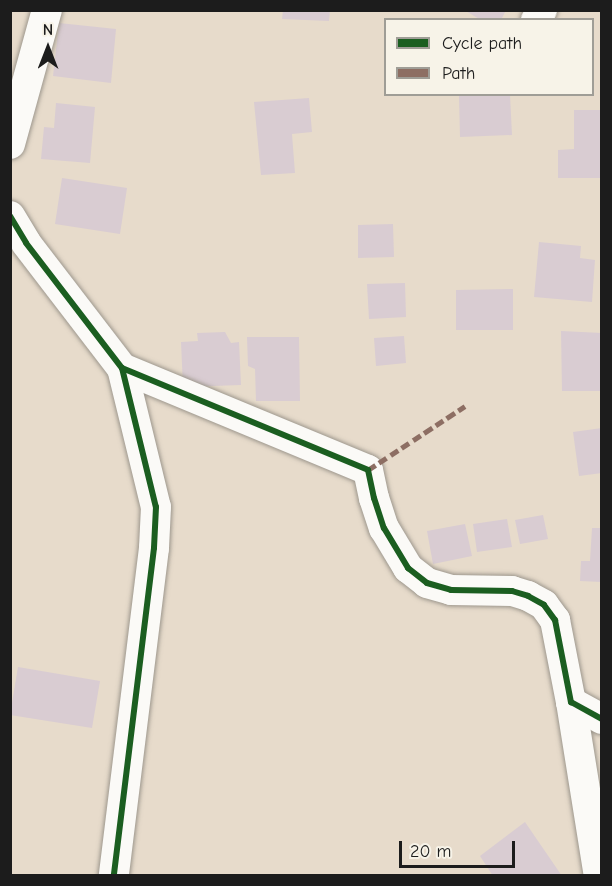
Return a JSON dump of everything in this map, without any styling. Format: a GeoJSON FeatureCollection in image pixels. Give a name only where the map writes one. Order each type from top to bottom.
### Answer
{"type":"FeatureCollection","features":[{"type":"Feature","properties":{"kind":"street"},"geometry":{"type":"LineString","coordinates":[[10,144],[47,10]]}},
{"type":"Feature","properties":{"kind":"street"},"geometry":{"type":"LineString","coordinates":[[10,216],[26,243],[122,368],[156,507],[154,548],[114,876]]}},
{"type":"Feature","properties":{"kind":"street"},"geometry":{"type":"LineString","coordinates":[[122,368],[368,470],[384,528],[408,568],[427,583],[451,590],[512,591],[528,596],[544,605],[555,620],[571,702],[599,876]]}},
{"type":"Feature","properties":{"kind":"street"},"geometry":{"type":"LineString","coordinates":[[571,702],[602,719]]}},
{"type":"Feature","properties":{"kind":"building"},"geometry":{"type":"Polygon","coordinates":[[[283,10],[330,10],[329,21],[282,19],[283,10]]]}},
{"type":"Feature","properties":{"kind":"building"},"geometry":{"type":"Polygon","coordinates":[[[464,10],[506,10],[502,18],[478,18],[464,10]]]}},
{"type":"Feature","properties":{"kind":"building"},"geometry":{"type":"Polygon","coordinates":[[[59,23],[116,29],[111,83],[53,76],[59,23]]]}},
{"type":"Feature","properties":{"kind":"building"},"geometry":{"type":"Polygon","coordinates":[[[459,96],[510,96],[512,135],[460,137],[459,96]]]}},
{"type":"Feature","properties":{"kind":"building"},"geometry":{"type":"Polygon","coordinates":[[[309,98],[312,132],[292,134],[295,173],[261,175],[254,102],[309,98]]]}},
{"type":"Feature","properties":{"kind":"building"},"geometry":{"type":"Polygon","coordinates":[[[56,103],[95,107],[90,163],[41,159],[44,127],[54,128],[56,103]]]}},
{"type":"Feature","properties":{"kind":"building"},"geometry":{"type":"Polygon","coordinates":[[[574,110],[602,110],[602,178],[558,178],[558,150],[574,149],[574,110]]]}},
{"type":"Feature","properties":{"kind":"building"},"geometry":{"type":"Polygon","coordinates":[[[62,178],[127,188],[120,234],[55,224],[62,178]]]}},
{"type":"Feature","properties":{"kind":"building"},"geometry":{"type":"Polygon","coordinates":[[[393,224],[394,257],[358,258],[358,225],[393,224]]]}},
{"type":"Feature","properties":{"kind":"building"},"geometry":{"type":"Polygon","coordinates":[[[539,242],[581,246],[580,258],[595,260],[592,302],[534,297],[539,242]]]}},
{"type":"Feature","properties":{"kind":"building"},"geometry":{"type":"Polygon","coordinates":[[[405,283],[406,317],[369,319],[367,284],[405,283]]]}},
{"type":"Feature","properties":{"kind":"building"},"geometry":{"type":"Polygon","coordinates":[[[513,289],[513,330],[456,330],[456,290],[513,289]]]}},
{"type":"Feature","properties":{"kind":"building"},"geometry":{"type":"Polygon","coordinates":[[[561,331],[602,333],[602,391],[562,391],[561,331]]]}},
{"type":"Feature","properties":{"kind":"building"},"geometry":{"type":"Polygon","coordinates":[[[225,332],[231,343],[239,342],[241,385],[183,387],[181,342],[198,341],[197,333],[225,332]]]}},
{"type":"Feature","properties":{"kind":"building"},"geometry":{"type":"Polygon","coordinates":[[[404,336],[406,363],[376,366],[374,338],[404,336]]]}},
{"type":"Feature","properties":{"kind":"building"},"geometry":{"type":"Polygon","coordinates":[[[247,337],[299,337],[300,401],[256,401],[255,369],[248,366],[247,337]]]}},
{"type":"Feature","properties":{"kind":"building"},"geometry":{"type":"Polygon","coordinates":[[[602,428],[602,473],[579,476],[573,432],[602,428]]]}},
{"type":"Feature","properties":{"kind":"building"},"geometry":{"type":"Polygon","coordinates":[[[543,515],[548,539],[520,544],[515,520],[543,515]]]}},
{"type":"Feature","properties":{"kind":"building"},"geometry":{"type":"Polygon","coordinates":[[[507,519],[512,547],[477,552],[473,524],[507,519]]]}},
{"type":"Feature","properties":{"kind":"building"},"geometry":{"type":"Polygon","coordinates":[[[465,524],[472,556],[433,564],[427,531],[465,524]]]}},
{"type":"Feature","properties":{"kind":"building"},"geometry":{"type":"Polygon","coordinates":[[[592,528],[602,528],[602,582],[580,581],[581,561],[590,561],[592,528]]]}},
{"type":"Feature","properties":{"kind":"building"},"geometry":{"type":"Polygon","coordinates":[[[18,667],[100,681],[92,728],[10,715],[18,667]]]}},
{"type":"Feature","properties":{"kind":"building"},"geometry":{"type":"Polygon","coordinates":[[[525,822],[562,876],[493,876],[480,856],[525,822]]]}},
{"type":"Feature","properties":{"kind":"marked path"},"geometry":{"type":"LineString","coordinates":[[368,470],[465,406]]}},
{"type":"Feature","properties":{"kind":"cycle path"},"geometry":{"type":"LineString","coordinates":[[10,216],[26,243],[122,368],[156,507],[154,548],[114,876]]}},
{"type":"Feature","properties":{"kind":"cycle path"},"geometry":{"type":"LineString","coordinates":[[122,368],[368,470],[384,528],[408,568],[427,583],[451,590],[512,591],[528,596],[544,605],[555,620],[571,702],[602,719]]}}]}
